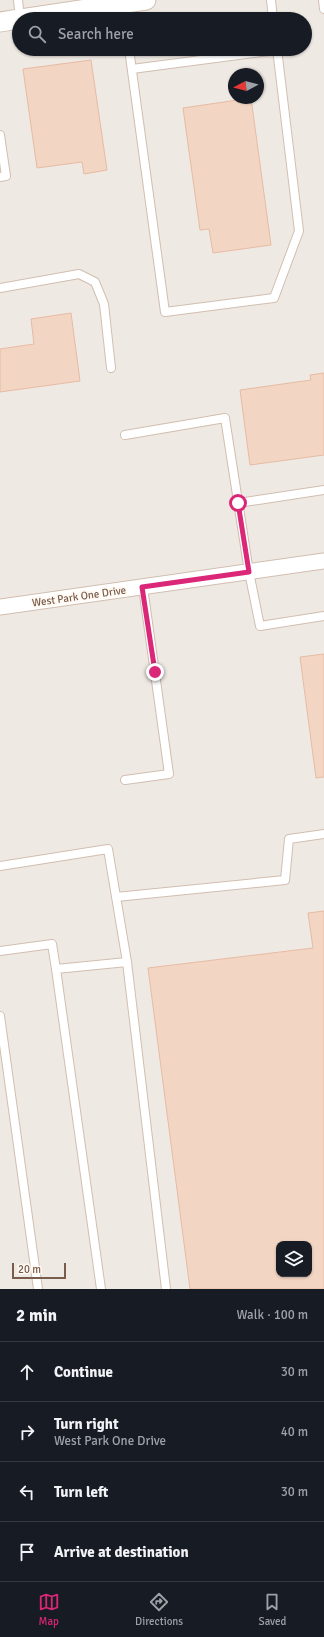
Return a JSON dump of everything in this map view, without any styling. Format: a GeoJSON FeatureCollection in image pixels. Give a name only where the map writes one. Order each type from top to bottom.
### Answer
{"type":"FeatureCollection","features":[{"type":"Feature","properties":{"kind":"street"},"geometry":{"type":"LineString","coordinates":[[111,12],[124,11],[146,0]]}},
{"type":"Feature","properties":{"kind":"street"},"geometry":{"type":"LineString","coordinates":[[0,22],[12,20]]}},
{"type":"Feature","properties":{"kind":"street","name":"West Park One Drive"},"geometry":{"type":"LineString","coordinates":[[0,607],[324,561]]}},
{"type":"Feature","properties":{"kind":"lane"},"geometry":{"type":"LineString","coordinates":[[18,0],[19,12]]}},
{"type":"Feature","properties":{"kind":"lane"},"geometry":{"type":"LineString","coordinates":[[271,0],[272,12]]}},
{"type":"Feature","properties":{"kind":"lane"},"geometry":{"type":"LineString","coordinates":[[323,0],[324,9]]}},
{"type":"Feature","properties":{"kind":"lane"},"geometry":{"type":"LineString","coordinates":[[130,56],[166,312],[274,298],[299,231],[278,56]]}},
{"type":"Feature","properties":{"kind":"lane"},"geometry":{"type":"LineString","coordinates":[[132,69],[226,56]]}},
{"type":"Feature","properties":{"kind":"lane"},"geometry":{"type":"LineString","coordinates":[[0,135],[6,176],[0,177]]}},
{"type":"Feature","properties":{"kind":"lane"},"geometry":{"type":"LineString","coordinates":[[0,288],[79,274],[95,282],[104,304],[111,368]]}},
{"type":"Feature","properties":{"kind":"lane"},"geometry":{"type":"LineString","coordinates":[[124,436],[225,418],[249,572],[260,626],[324,616]]}},
{"type":"Feature","properties":{"kind":"lane"},"geometry":{"type":"LineString","coordinates":[[238,503],[324,490]]}},
{"type":"Feature","properties":{"kind":"lane"},"geometry":{"type":"LineString","coordinates":[[125,780],[168,774],[142,587]]}},
{"type":"Feature","properties":{"kind":"lane"},"geometry":{"type":"LineString","coordinates":[[116,897],[285,880],[289,839],[324,834]]}},
{"type":"Feature","properties":{"kind":"lane"},"geometry":{"type":"LineString","coordinates":[[0,866],[108,849],[127,962],[166,1289]]}},
{"type":"Feature","properties":{"kind":"lane"},"geometry":{"type":"LineString","coordinates":[[0,951],[52,944],[101,1289]]}},
{"type":"Feature","properties":{"kind":"lane"},"geometry":{"type":"LineString","coordinates":[[56,969],[127,962]]}},
{"type":"Feature","properties":{"kind":"lane"},"geometry":{"type":"LineString","coordinates":[[0,1016],[38,1289]]}},
{"type":"Feature","properties":{"kind":"shaded area"},"geometry":{"type":"Polygon","coordinates":[[[0,0],[324,0],[324,1289],[0,1289],[0,0]]]}},
{"type":"Feature","properties":{"kind":"building"},"geometry":{"type":"Polygon","coordinates":[[[91,60],[107,170],[84,174],[82,162],[37,168],[23,69],[91,60]]]}},
{"type":"Feature","properties":{"kind":"building"},"geometry":{"type":"Polygon","coordinates":[[[228,101],[228,104],[252,104],[271,245],[213,253],[209,229],[200,230],[183,108],[228,101]]]}},
{"type":"Feature","properties":{"kind":"building"},"geometry":{"type":"Polygon","coordinates":[[[71,313],[80,381],[0,392],[0,349],[34,344],[31,319],[71,313]]]}},
{"type":"Feature","properties":{"kind":"building"},"geometry":{"type":"Polygon","coordinates":[[[324,373],[324,455],[250,465],[240,390],[311,380],[310,375],[324,373]]]}},
{"type":"Feature","properties":{"kind":"building"},"geometry":{"type":"Polygon","coordinates":[[[324,654],[324,777],[316,778],[300,657],[324,654]]]}},
{"type":"Feature","properties":{"kind":"building"},"geometry":{"type":"Polygon","coordinates":[[[324,911],[324,1289],[190,1289],[148,968],[313,948],[308,913],[324,911]]]}},
{"type":"Feature","properties":{"kind":"route"},"geometry":{"type":"LineString","coordinates":[[155,672],[142,587],[249,572],[238,503]]}}]}
